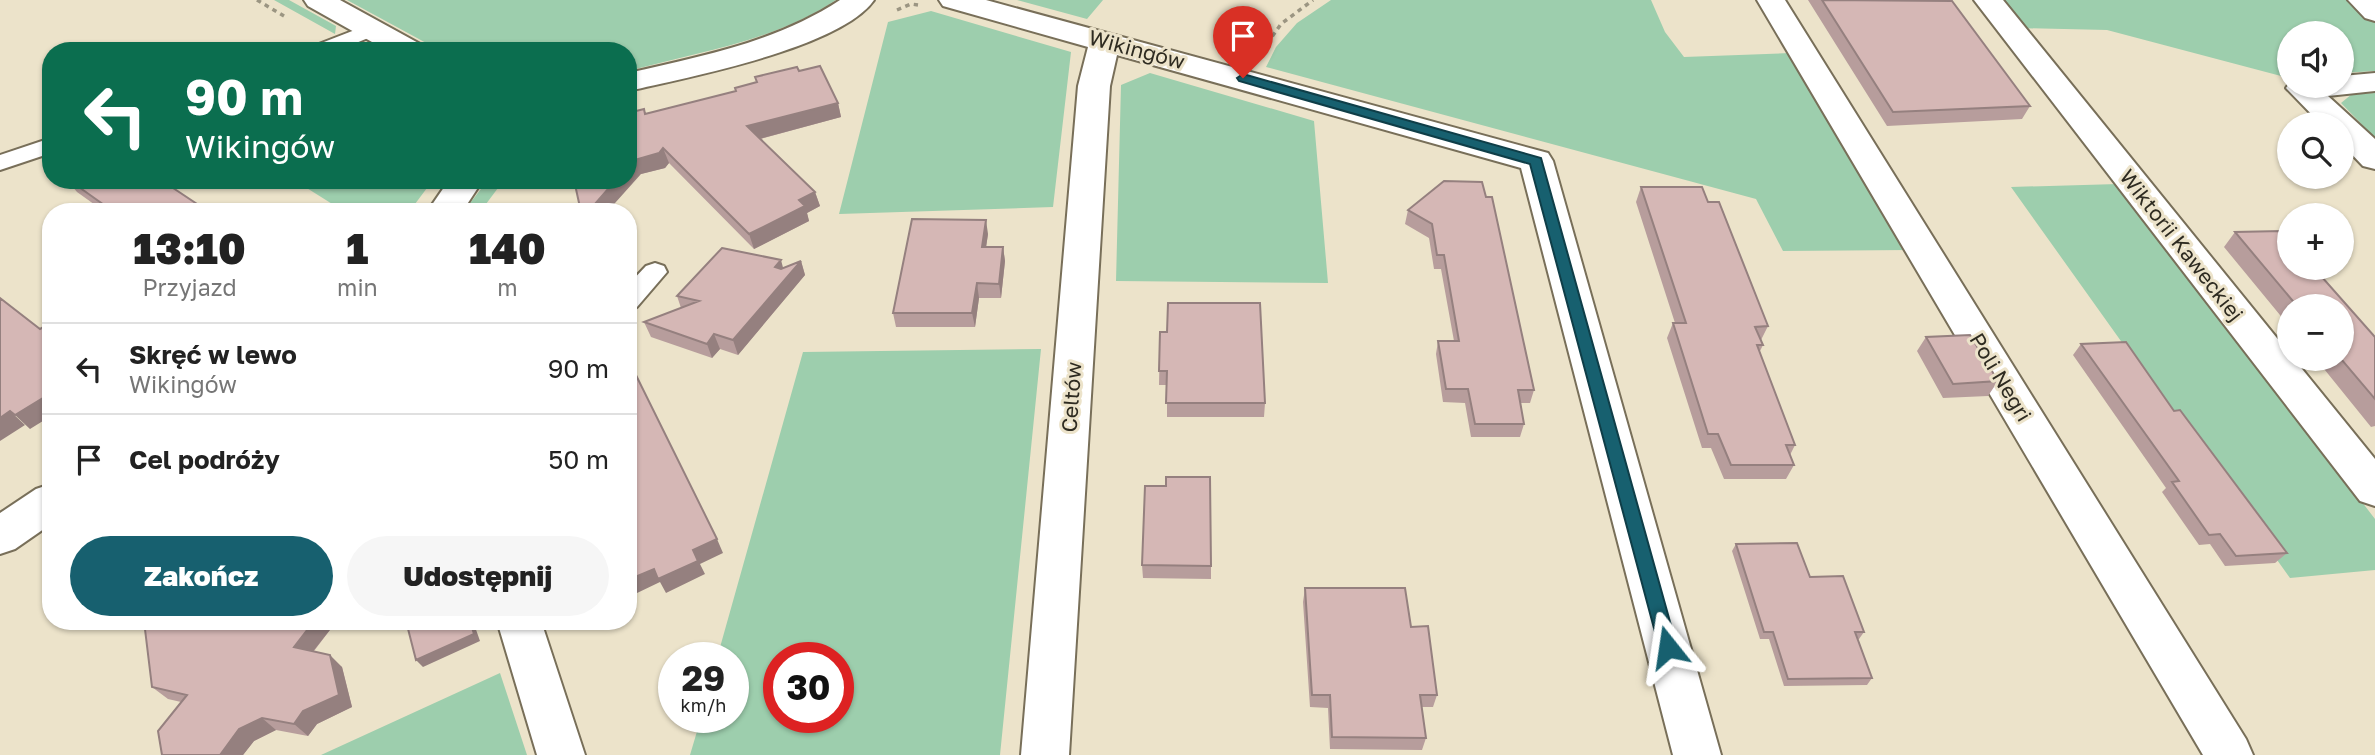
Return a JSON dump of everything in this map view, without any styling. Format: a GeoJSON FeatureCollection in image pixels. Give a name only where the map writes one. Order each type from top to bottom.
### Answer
{"type":"FeatureCollection","features":[{"type":"Feature","properties":{"kind":"street"},"geometry":{"type":"LineString","coordinates":[[318,0],[395,42]]}},
{"type":"Feature","properties":{"kind":"street"},"geometry":{"type":"LineString","coordinates":[[637,80],[790,40],[823,26],[860,0]]}},
{"type":"Feature","properties":{"kind":"street","name":"Wikingów"},"geometry":{"type":"LineString","coordinates":[[953,0],[1536,161],[1698,755]]}},
{"type":"Feature","properties":{"kind":"street","name":"Poli Negri"},"geometry":{"type":"LineString","coordinates":[[1772,0],[2229,755]]}},
{"type":"Feature","properties":{"kind":"street","name":"Wiktorii Kaweckiej"},"geometry":{"type":"LineString","coordinates":[[1989,0],[2375,489]]}},
{"type":"Feature","properties":{"kind":"street"},"geometry":{"type":"LineString","coordinates":[[2361,0],[2375,12]]}},
{"type":"Feature","properties":{"kind":"street","name":"Celtów"},"geometry":{"type":"LineString","coordinates":[[1045,755],[1094,86],[1105,40]]}},
{"type":"Feature","properties":{"kind":"street"},"geometry":{"type":"LineString","coordinates":[[2354,84],[2375,82]]}},
{"type":"Feature","properties":{"kind":"street"},"geometry":{"type":"LineString","coordinates":[[2312,98],[2327,112]]}},
{"type":"Feature","properties":{"kind":"street"},"geometry":{"type":"LineString","coordinates":[[2354,138],[2375,158]]}},
{"type":"Feature","properties":{"kind":"street"},"geometry":{"type":"LineString","coordinates":[[0,536],[42,507]]}},
{"type":"Feature","properties":{"kind":"street"},"geometry":{"type":"LineString","coordinates":[[522,630],[561,755]]}},
{"type":"Feature","properties":{"kind":"lane"},"geometry":{"type":"LineString","coordinates":[[340,42],[373,29]]}},
{"type":"Feature","properties":{"kind":"lane"},"geometry":{"type":"LineString","coordinates":[[0,163],[42,148]]}},
{"type":"Feature","properties":{"kind":"lane"},"geometry":{"type":"LineString","coordinates":[[637,291],[655,272]]}},
{"type":"Feature","properties":{"kind":"path"},"geometry":{"type":"LineString","coordinates":[[1243,78],[1281,24],[1313,0]]}},
{"type":"Feature","properties":{"kind":"green space"},"geometry":{"type":"Polygon","coordinates":[[[274,0],[289,0],[336,26],[335,34],[274,0]]]}},
{"type":"Feature","properties":{"kind":"green space"},"geometry":{"type":"Polygon","coordinates":[[[347,0],[836,0],[788,26],[762,35],[637,69],[637,42],[424,42],[347,0]]]}},
{"type":"Feature","properties":{"kind":"green space"},"geometry":{"type":"Polygon","coordinates":[[[1017,0],[1103,0],[1087,19],[1017,0]]]}},
{"type":"Feature","properties":{"kind":"green space"},"geometry":{"type":"Polygon","coordinates":[[[1331,0],[1651,0],[1665,32],[1684,57],[1790,53],[1909,250],[1783,251],[1756,199],[1266,67],[1276,47],[1297,23],[1331,0]]]}},
{"type":"Feature","properties":{"kind":"green space"},"geometry":{"type":"Polygon","coordinates":[[[1995,0],[2350,0],[2375,23],[2375,71],[2354,72],[2354,21],[2277,21],[2277,75],[2107,30],[2016,28],[1995,0]]]}},
{"type":"Feature","properties":{"kind":"green space"},"geometry":{"type":"Polygon","coordinates":[[[931,11],[1071,52],[1053,207],[839,214],[888,22],[931,11]]]}},
{"type":"Feature","properties":{"kind":"green space"},"geometry":{"type":"Polygon","coordinates":[[[1150,73],[1314,121],[1328,283],[1116,281],[1121,85],[1150,73]]]}},
{"type":"Feature","properties":{"kind":"green space"},"geometry":{"type":"Polygon","coordinates":[[[2375,93],[2375,138],[2354,116],[2354,112],[2350,112],[2341,103],[2347,98],[2354,98],[2354,94],[2375,93]]]}},
{"type":"Feature","properties":{"kind":"green space"},"geometry":{"type":"Polygon","coordinates":[[[2118,184],[2375,519],[2375,570],[2290,578],[2011,187],[2118,184]]]}},
{"type":"Feature","properties":{"kind":"green space"},"geometry":{"type":"Polygon","coordinates":[[[308,189],[426,189],[416,203],[331,203],[308,189]]]}},
{"type":"Feature","properties":{"kind":"green space"},"geometry":{"type":"Polygon","coordinates":[[[481,189],[497,189],[487,203],[470,203],[481,189]]]}},
{"type":"Feature","properties":{"kind":"green space"},"geometry":{"type":"Polygon","coordinates":[[[1041,349],[1000,755],[690,755],[697,733],[749,733],[749,642],[721,642],[803,352],[1041,349]]]}},
{"type":"Feature","properties":{"kind":"green space"},"geometry":{"type":"Polygon","coordinates":[[[500,673],[527,755],[321,755],[500,673]]]}},
{"type":"Feature","properties":{"kind":"building"},"geometry":{"type":"Polygon","coordinates":[[[1822,0],[1952,1],[2030,106],[1893,112],[1822,0]]]}},
{"type":"Feature","properties":{"kind":"building"},"geometry":{"type":"Polygon","coordinates":[[[820,66],[838,103],[747,126],[815,192],[799,200],[805,206],[749,234],[663,148],[659,153],[637,159],[637,111],[644,109],[645,114],[736,91],[735,88],[757,82],[755,77],[797,67],[799,71],[820,66]]]}},
{"type":"Feature","properties":{"kind":"building"},"geometry":{"type":"Polygon","coordinates":[[[1444,181],[1482,182],[1486,197],[1492,197],[1534,390],[1518,390],[1524,424],[1475,424],[1468,389],[1446,389],[1438,341],[1459,341],[1444,255],[1437,255],[1432,224],[1408,210],[1444,181]]]}},
{"type":"Feature","properties":{"kind":"building"},"geometry":{"type":"Polygon","coordinates":[[[1641,187],[1702,187],[1708,202],[1719,202],[1768,326],[1755,327],[1763,345],[1757,345],[1795,445],[1786,445],[1794,465],[1731,465],[1718,434],[1708,434],[1673,323],[1686,323],[1641,187]]]}},
{"type":"Feature","properties":{"kind":"building"},"geometry":{"type":"Polygon","coordinates":[[[82,189],[174,189],[196,203],[101,203],[82,189]]]}},
{"type":"Feature","properties":{"kind":"building"},"geometry":{"type":"Polygon","coordinates":[[[576,189],[608,189],[596,203],[579,203],[576,189]]]}},
{"type":"Feature","properties":{"kind":"building"},"geometry":{"type":"Polygon","coordinates":[[[912,219],[986,220],[982,247],[1003,247],[999,284],[977,283],[972,313],[893,313],[912,219]]]}},
{"type":"Feature","properties":{"kind":"building"},"geometry":{"type":"Polygon","coordinates":[[[2277,231],[2277,280],[2325,280],[2337,294],[2287,294],[2235,232],[2277,231]]]}},
{"type":"Feature","properties":{"kind":"building"},"geometry":{"type":"Polygon","coordinates":[[[722,248],[781,260],[775,267],[781,269],[801,261],[733,340],[714,334],[707,344],[644,322],[699,301],[677,296],[722,248]]]}},
{"type":"Feature","properties":{"kind":"building"},"geometry":{"type":"Polygon","coordinates":[[[0,298],[42,328],[42,398],[15,415],[10,411],[0,418],[0,298]]]}},
{"type":"Feature","properties":{"kind":"building"},"geometry":{"type":"Polygon","coordinates":[[[1168,303],[1260,303],[1265,403],[1166,403],[1167,371],[1159,371],[1160,332],[1167,332],[1168,303]]]}},
{"type":"Feature","properties":{"kind":"building"},"geometry":{"type":"Polygon","coordinates":[[[2354,313],[2375,337],[2375,399],[2351,371],[2354,371],[2354,313]]]}},
{"type":"Feature","properties":{"kind":"building"},"geometry":{"type":"Polygon","coordinates":[[[1970,335],[1998,381],[1953,384],[1926,337],[1970,335]]]}},
{"type":"Feature","properties":{"kind":"building"},"geometry":{"type":"Polygon","coordinates":[[[2126,342],[2174,411],[2180,410],[2287,553],[2236,556],[2220,534],[2209,535],[2172,482],[2179,481],[2081,344],[2126,342]]]}},
{"type":"Feature","properties":{"kind":"building"},"geometry":{"type":"Polygon","coordinates":[[[637,377],[717,539],[693,550],[698,561],[658,579],[654,569],[637,576],[637,377]]]}},
{"type":"Feature","properties":{"kind":"building"},"geometry":{"type":"Polygon","coordinates":[[[1166,477],[1210,477],[1211,566],[1142,565],[1145,486],[1166,486],[1166,477]]]}},
{"type":"Feature","properties":{"kind":"building"},"geometry":{"type":"Polygon","coordinates":[[[1797,543],[1810,577],[1843,576],[1864,632],[1855,632],[1872,678],[1788,679],[1773,632],[1764,632],[1736,544],[1797,543]]]}},
{"type":"Feature","properties":{"kind":"building"},"geometry":{"type":"Polygon","coordinates":[[[1305,588],[1405,588],[1411,627],[1428,626],[1437,695],[1420,695],[1426,738],[1332,737],[1330,695],[1312,695],[1305,588]]]}},
{"type":"Feature","properties":{"kind":"building"},"geometry":{"type":"Polygon","coordinates":[[[145,630],[307,630],[294,647],[330,655],[339,695],[303,711],[294,724],[262,718],[239,729],[220,755],[162,755],[158,731],[187,695],[152,687],[145,630]]]}},
{"type":"Feature","properties":{"kind":"building"},"geometry":{"type":"Polygon","coordinates":[[[408,630],[473,630],[474,634],[416,660],[408,630]]]}},
{"type":"Feature","properties":{"kind":"route"},"geometry":{"type":"LineString","coordinates":[[1243,78],[1536,161],[1668,647]]}}]}
